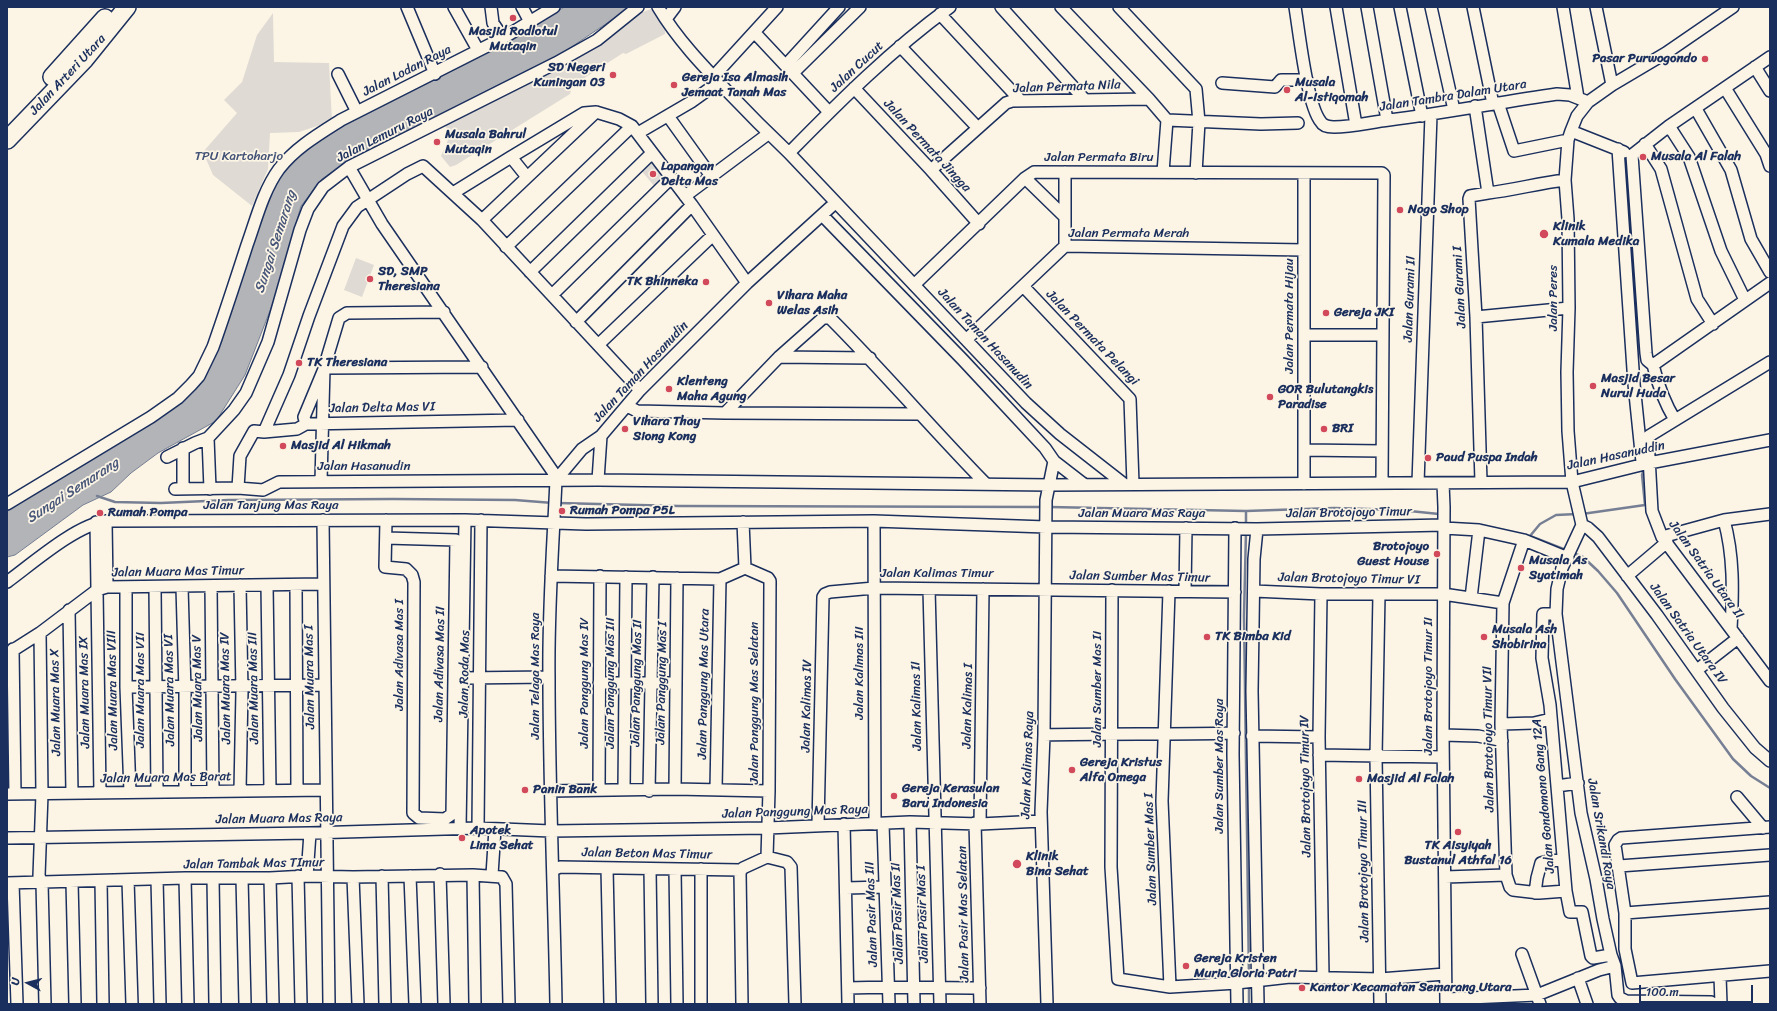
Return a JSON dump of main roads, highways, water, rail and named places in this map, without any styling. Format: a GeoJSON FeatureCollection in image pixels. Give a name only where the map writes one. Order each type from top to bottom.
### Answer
{"type":"FeatureCollection","features":[{"type":"Feature","properties":{"kind":"highway","name":"Jalan Arteri Utara"},"geometry":{"type":"LineString","coordinates":[[7,123],[57,71],[113,7]]}},
{"type":"Feature","properties":{"kind":"highway","name":"Jalan Arteri Utara"},"geometry":{"type":"LineString","coordinates":[[7,140],[85,59],[127,7]]}},
{"type":"Feature","properties":{"kind":"water","name":"Sungai Semarang"},"geometry":{"type":"Polygon","coordinates":[[[565,7],[631,7],[546,64],[353,157],[322,179],[301,206],[273,303],[245,375],[216,421],[158,453],[131,473],[111,492],[83,505],[15,555],[7,557],[7,511],[61,475],[186,398],[199,384],[211,365],[275,179],[314,140],[527,29],[565,7]]]}},
{"type":"Feature","properties":{"kind":"waterway"},"geometry":{"type":"LineString","coordinates":[[1582,514],[1645,505],[1642,475],[1644,468]]}},
{"type":"Feature","properties":{"kind":"waterway"},"geometry":{"type":"LineString","coordinates":[[97,496],[115,502],[161,503],[229,500],[393,499],[515,500],[553,503]]}},
{"type":"Feature","properties":{"kind":"waterway"},"geometry":{"type":"LineString","coordinates":[[558,503],[679,506],[1043,507]]}},
{"type":"Feature","properties":{"kind":"waterway"},"geometry":{"type":"LineString","coordinates":[[1050,507],[1246,511],[1334,508],[1400,510],[1439,514]]}},
{"type":"Feature","properties":{"kind":"waterway"},"geometry":{"type":"LineString","coordinates":[[1246,511],[1246,526]]}},
{"type":"Feature","properties":{"kind":"waterway"},"geometry":{"type":"LineString","coordinates":[[1566,550],[1530,536],[1540,524],[1556,515],[1577,514]]}},
{"type":"Feature","properties":{"kind":"waterway"},"geometry":{"type":"LineString","coordinates":[[1246,531],[1244,616],[1249,978]]}},
{"type":"Feature","properties":{"kind":"waterway"},"geometry":{"type":"LineString","coordinates":[[1573,553],[1583,557],[1598,571],[1617,593],[1675,679],[1733,759],[1751,776],[1770,788]]}},
{"type":"Feature","properties":{"kind":"waterway"},"geometry":{"type":"LineString","coordinates":[[1249,985],[1249,1004]]}},
{"type":"Feature","properties":{"kind":"place","name":"Masjid Rodlotul Mutaqin"},"geometry":{"type":"Point","coordinates":[513,18]}},
{"type":"Feature","properties":{"kind":"place","name":"Pasar Purwogondo"},"geometry":{"type":"Point","coordinates":[1705,59]}},
{"type":"Feature","properties":{"kind":"place","name":"SD Negeri Kuningan 03"},"geometry":{"type":"Point","coordinates":[613,75]}},
{"type":"Feature","properties":{"kind":"place","name":"Gereja Isa Almasih Jemaat Tanah Mas"},"geometry":{"type":"Point","coordinates":[674,85]}},
{"type":"Feature","properties":{"kind":"place","name":"Musala Al-Istiqomah"},"geometry":{"type":"Point","coordinates":[1287,90]}},
{"type":"Feature","properties":{"kind":"place","name":"Musala Bahrul Mutaqin"},"geometry":{"type":"Point","coordinates":[437,142]}},
{"type":"Feature","properties":{"kind":"place","name":"Musala Al Falah"},"geometry":{"type":"Point","coordinates":[1643,157]}},
{"type":"Feature","properties":{"kind":"place","name":"Lapangan Delta Mas"},"geometry":{"type":"Point","coordinates":[653,174]}},
{"type":"Feature","properties":{"kind":"place","name":"Nogo Shop"},"geometry":{"type":"Point","coordinates":[1400,210]}},
{"type":"Feature","properties":{"kind":"place","name":"Klinik Kumala Medika"},"geometry":{"type":"Point","coordinates":[1544,234]}},
{"type":"Feature","properties":{"kind":"place","name":"SD, SMP Theresiana"},"geometry":{"type":"Point","coordinates":[370,279]}},
{"type":"Feature","properties":{"kind":"place","name":"TK Bhinneka"},"geometry":{"type":"Point","coordinates":[706,282]}},
{"type":"Feature","properties":{"kind":"place","name":"Vihara Maha Welas Asih"},"geometry":{"type":"Point","coordinates":[769,303]}},
{"type":"Feature","properties":{"kind":"place","name":"Gereja JKI"},"geometry":{"type":"Point","coordinates":[1326,313]}},
{"type":"Feature","properties":{"kind":"place","name":"TK Theresiana"},"geometry":{"type":"Point","coordinates":[299,363]}},
{"type":"Feature","properties":{"kind":"place","name":"Masjid Besar Nurul Huda"},"geometry":{"type":"Point","coordinates":[1593,386]}},
{"type":"Feature","properties":{"kind":"place","name":"Klenteng Maha Agung"},"geometry":{"type":"Point","coordinates":[669,389]}},
{"type":"Feature","properties":{"kind":"place","name":"GOR Bulutangkis Paradise"},"geometry":{"type":"Point","coordinates":[1270,397]}},
{"type":"Feature","properties":{"kind":"place","name":"Vihara Thay Siong Kong"},"geometry":{"type":"Point","coordinates":[625,429]}},
{"type":"Feature","properties":{"kind":"place","name":"BRI"},"geometry":{"type":"Point","coordinates":[1324,429]}},
{"type":"Feature","properties":{"kind":"place","name":"Masjid Al Hikmah"},"geometry":{"type":"Point","coordinates":[283,446]}},
{"type":"Feature","properties":{"kind":"place","name":"Paud Puspa Indah"},"geometry":{"type":"Point","coordinates":[1428,458]}},
{"type":"Feature","properties":{"kind":"place","name":"Rumah Pompa P5L"},"geometry":{"type":"Point","coordinates":[562,511]}},
{"type":"Feature","properties":{"kind":"place","name":"Rumah Pompa"},"geometry":{"type":"Point","coordinates":[100,513]}},
{"type":"Feature","properties":{"kind":"place","name":"Brotojoyo Guest House"},"geometry":{"type":"Point","coordinates":[1437,554]}},
{"type":"Feature","properties":{"kind":"place","name":"Musala As Syatimah"},"geometry":{"type":"Point","coordinates":[1521,568]}},
{"type":"Feature","properties":{"kind":"place","name":"TK Bimba Kid"},"geometry":{"type":"Point","coordinates":[1207,637]}},
{"type":"Feature","properties":{"kind":"place","name":"Musala Ash Shobirina"},"geometry":{"type":"Point","coordinates":[1484,637]}},
{"type":"Feature","properties":{"kind":"place","name":"Gereja Kristus Alfa Omega"},"geometry":{"type":"Point","coordinates":[1072,770]}},
{"type":"Feature","properties":{"kind":"place","name":"Masjid Al Falah"},"geometry":{"type":"Point","coordinates":[1359,779]}},
{"type":"Feature","properties":{"kind":"place","name":"Panin Bank"},"geometry":{"type":"Point","coordinates":[525,790]}},
{"type":"Feature","properties":{"kind":"place","name":"Gereja Kerasulan Baru Indonesia"},"geometry":{"type":"Point","coordinates":[894,796]}},
{"type":"Feature","properties":{"kind":"place","name":"TK Aisyiyah Bustanul Athfal 16"},"geometry":{"type":"Point","coordinates":[1458,832]}},
{"type":"Feature","properties":{"kind":"place","name":"Apotek Lima Sehat"},"geometry":{"type":"Point","coordinates":[462,838]}},
{"type":"Feature","properties":{"kind":"place","name":"Klinik Bina Sehat"},"geometry":{"type":"Point","coordinates":[1017,864]}},
{"type":"Feature","properties":{"kind":"place","name":"Gereja Kristen Muria Gloria Patri"},"geometry":{"type":"Point","coordinates":[1186,966]}},
{"type":"Feature","properties":{"kind":"place","name":"Kantor Kecamatan Semarang Utara"},"geometry":{"type":"Point","coordinates":[1302,988]}},
{"type":"Feature","properties":{"kind":"park label","name":"TPU Kartoharjo"},"geometry":{"type":"Point","coordinates":[239,157]}}]}
